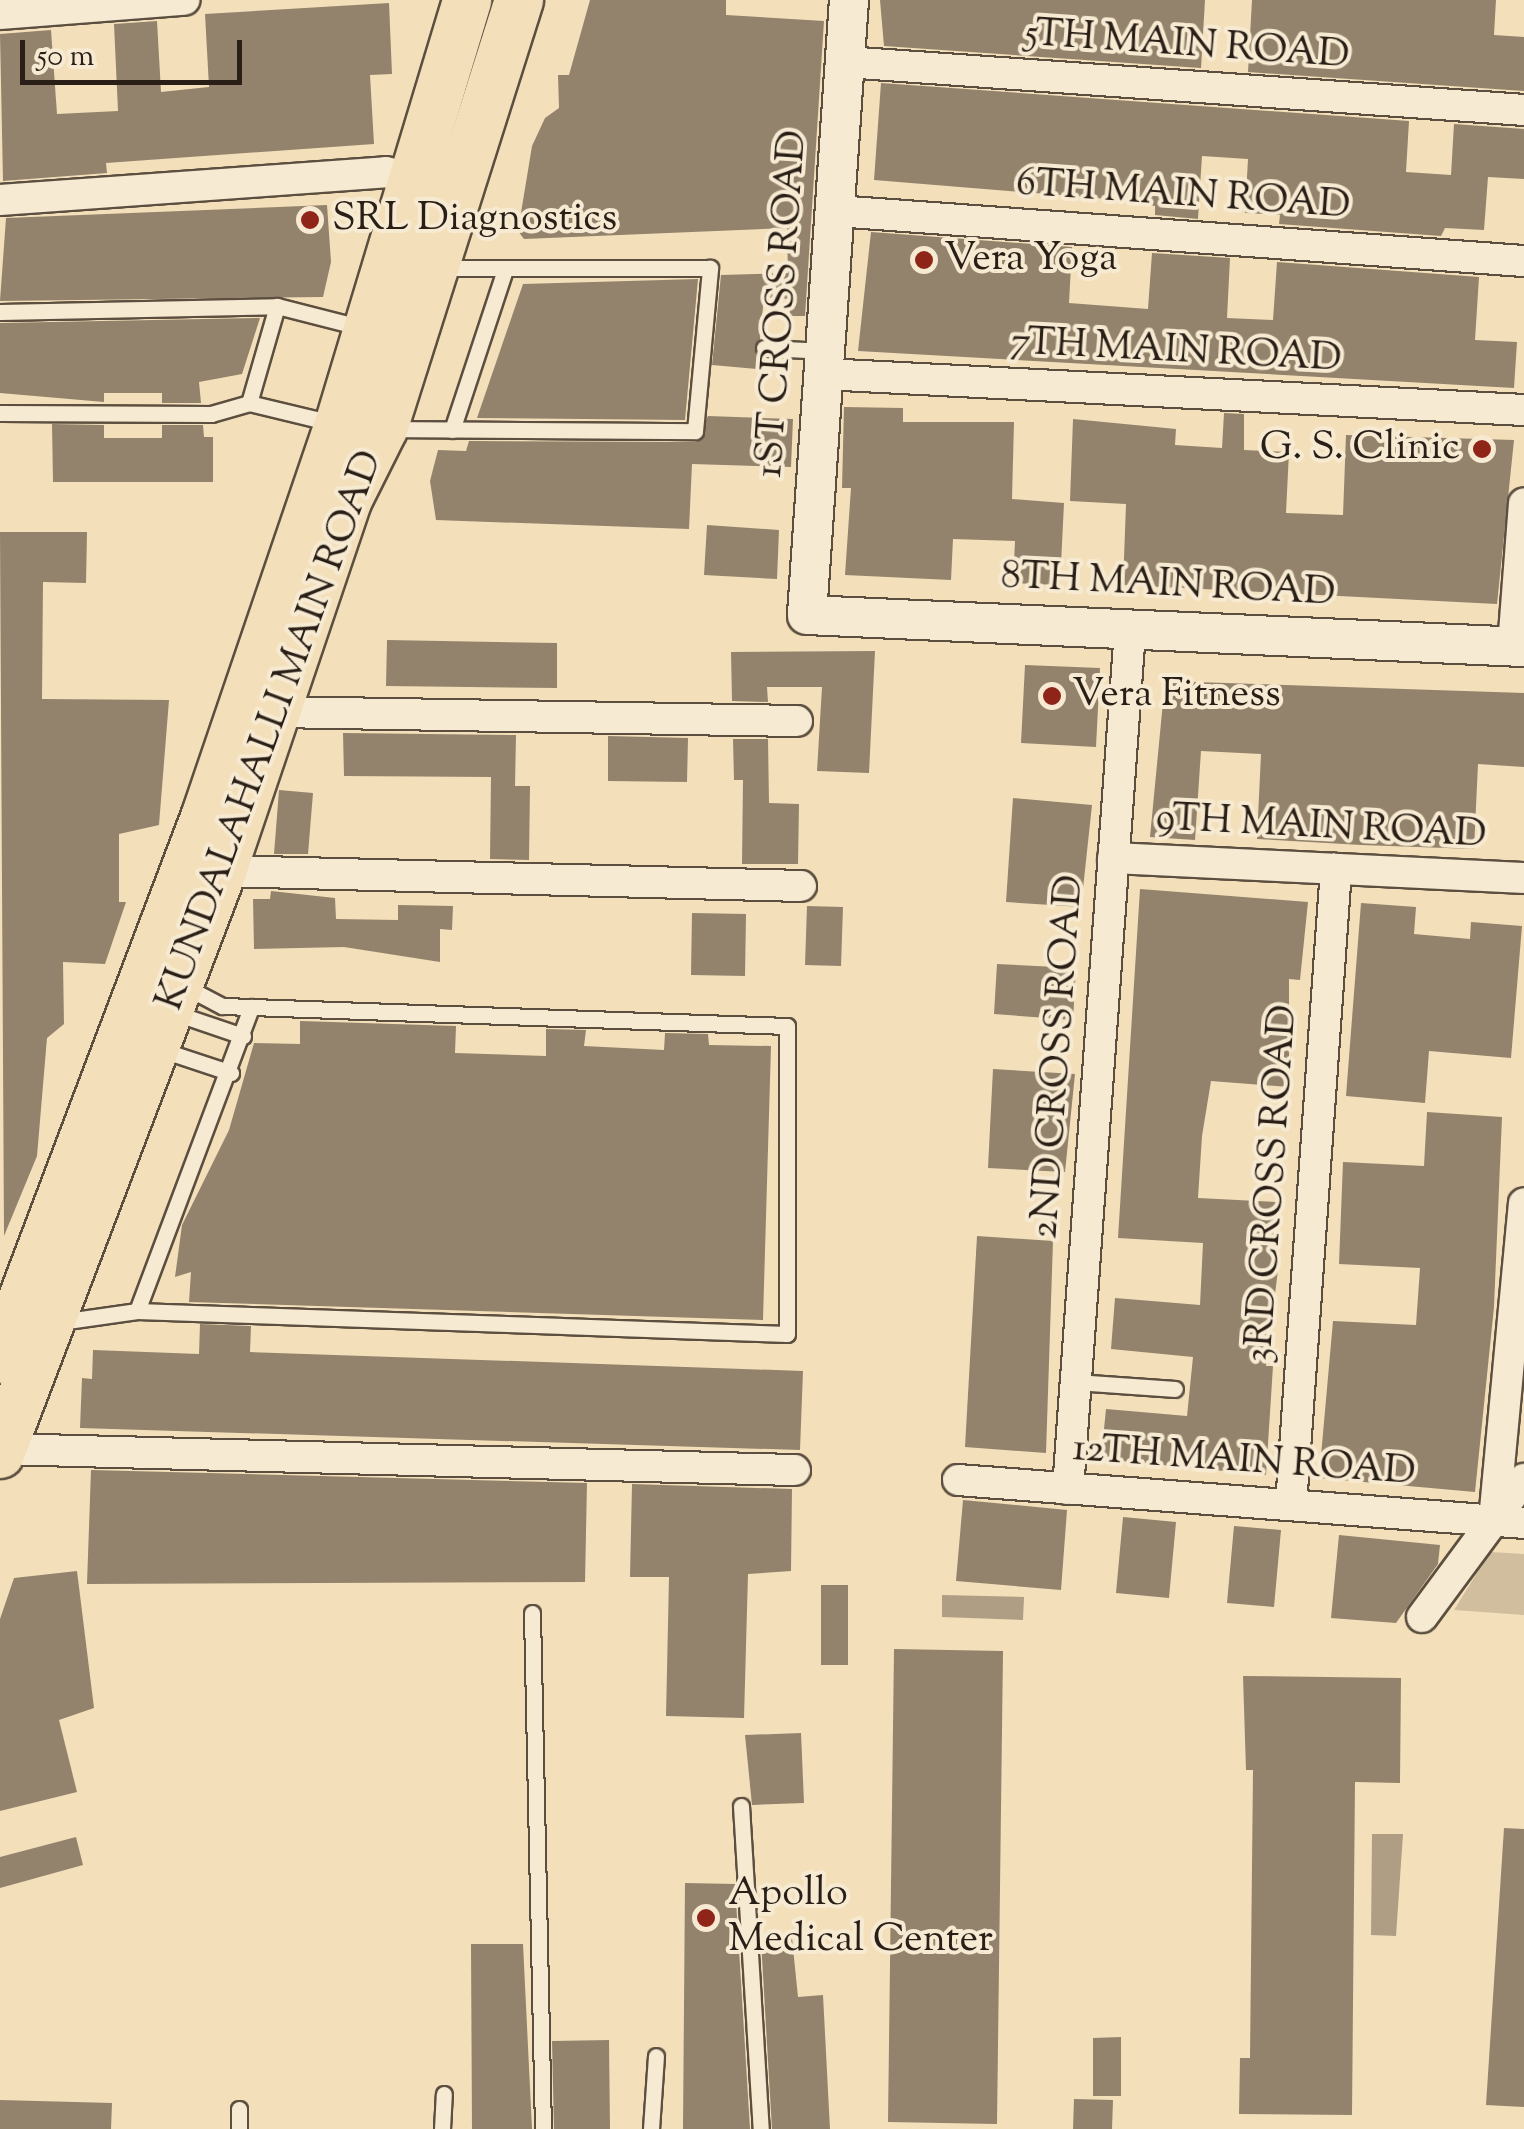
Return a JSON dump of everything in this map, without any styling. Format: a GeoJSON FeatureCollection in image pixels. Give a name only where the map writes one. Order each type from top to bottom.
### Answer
{"type":"FeatureCollection","features":[{"type":"Feature","properties":{"kind":"main road","name":"KUNDALAHALLI MAIN ROAD"},"geometry":{"type":"LineString","coordinates":[[0,1359],[222,872],[347,501],[361,427],[369,330],[468,0]]}},
{"type":"Feature","properties":{"kind":"main road","name":"KUNDALAHALLI MAIN ROAD"},"geometry":{"type":"LineString","coordinates":[[156,1018],[361,427],[436,267],[519,0]]}},
{"type":"Feature","properties":{"kind":"main road","name":"KUNDALAHALLI MAIN ROAD"},"geometry":{"type":"LineString","coordinates":[[1,1452],[24,1304]]}},
{"type":"Feature","properties":{"kind":"street"},"geometry":{"type":"LineString","coordinates":[[0,14],[184,0]]}},
{"type":"Feature","properties":{"kind":"street","name":"1ST CROSS ROAD"},"geometry":{"type":"LineString","coordinates":[[807,615],[850,0]]}},
{"type":"Feature","properties":{"kind":"street","name":"5TH MAIN ROAD"},"geometry":{"type":"LineString","coordinates":[[845,62],[1524,110]]}},
{"type":"Feature","properties":{"kind":"street"},"geometry":{"type":"LineString","coordinates":[[0,200],[386,172],[414,180]]}},
{"type":"Feature","properties":{"kind":"street","name":"6TH MAIN ROAD"},"geometry":{"type":"LineString","coordinates":[[836,211],[1524,260]]}},
{"type":"Feature","properties":{"kind":"street","name":"7TH MAIN ROAD"},"geometry":{"type":"LineString","coordinates":[[824,362],[1524,410]]}},
{"type":"Feature","properties":{"kind":"street"},"geometry":{"type":"LineString","coordinates":[[1518,647],[1524,502]]}},
{"type":"Feature","properties":{"kind":"street","name":"8TH MAIN ROAD"},"geometry":{"type":"LineString","coordinates":[[807,615],[1518,647]]}},
{"type":"Feature","properties":{"kind":"street","name":"2ND CROSS ROAD"},"geometry":{"type":"LineString","coordinates":[[1068,1489],[1130,630]]}},
{"type":"Feature","properties":{"kind":"street"},"geometry":{"type":"LineString","coordinates":[[276,712],[796,720]]}},
{"type":"Feature","properties":{"kind":"street","name":"9TH MAIN ROAD"},"geometry":{"type":"LineString","coordinates":[[1114,858],[1524,878]]}},
{"type":"Feature","properties":{"kind":"street","name":"3RD CROSS ROAD"},"geometry":{"type":"LineString","coordinates":[[1290,1505],[1336,868]]}},
{"type":"Feature","properties":{"kind":"street"},"geometry":{"type":"LineString","coordinates":[[222,872],[802,886]]}},
{"type":"Feature","properties":{"kind":"street"},"geometry":{"type":"LineString","coordinates":[[1509,1521],[1524,1204]]}},
{"type":"Feature","properties":{"kind":"street"},"geometry":{"type":"LineString","coordinates":[[1,1452],[795,1470]]}},
{"type":"Feature","properties":{"kind":"street","name":"12TH MAIN ROAD"},"geometry":{"type":"LineString","coordinates":[[958,1480],[1509,1521]]}},
{"type":"Feature","properties":{"kind":"street"},"geometry":{"type":"LineString","coordinates":[[1422,1617],[1509,1521],[1524,1480]]}},
{"type":"Feature","properties":{"kind":"lane"},"geometry":{"type":"LineString","coordinates":[[0,414],[211,414],[249,402],[361,427],[695,431],[710,268],[504,274],[436,267]]}},
{"type":"Feature","properties":{"kind":"lane"},"geometry":{"type":"LineString","coordinates":[[452,430],[504,274]]}},
{"type":"Feature","properties":{"kind":"lane"},"geometry":{"type":"LineString","coordinates":[[249,402],[277,306]]}},
{"type":"Feature","properties":{"kind":"lane"},"geometry":{"type":"LineString","coordinates":[[0,312],[277,306],[369,330]]}},
{"type":"Feature","properties":{"kind":"lane"},"geometry":{"type":"LineString","coordinates":[[764,348],[824,362]]}},
{"type":"Feature","properties":{"kind":"lane"},"geometry":{"type":"LineString","coordinates":[[24,1304],[787,1334],[788,1026],[222,1006],[156,1018]]}},
{"type":"Feature","properties":{"kind":"lane"},"geometry":{"type":"LineString","coordinates":[[137,1311],[231,1073],[251,1007]]}},
{"type":"Feature","properties":{"kind":"lane"},"geometry":{"type":"LineString","coordinates":[[156,1018],[242,1036]]}},
{"type":"Feature","properties":{"kind":"lane"},"geometry":{"type":"LineString","coordinates":[[156,1018],[231,1073]]}},
{"type":"Feature","properties":{"kind":"lane"},"geometry":{"type":"LineString","coordinates":[[1076,1382],[1175,1389]]}},
{"type":"Feature","properties":{"kind":"lane"},"geometry":{"type":"LineString","coordinates":[[532,1613],[544,2129]]}},
{"type":"Feature","properties":{"kind":"lane"},"geometry":{"type":"LineString","coordinates":[[741,1806],[761,2129]]}},
{"type":"Feature","properties":{"kind":"lane"},"geometry":{"type":"LineString","coordinates":[[651,2129],[656,2056]]}},
{"type":"Feature","properties":{"kind":"lane"},"geometry":{"type":"LineString","coordinates":[[442,2129],[444,2094]]}},
{"type":"Feature","properties":{"kind":"lane"},"geometry":{"type":"LineString","coordinates":[[239,2109],[239,2129]]}},
{"type":"Feature","properties":{"kind":"shaded area"},"geometry":{"type":"Polygon","coordinates":[[[1490,1552],[1524,1554],[1524,1615],[1454,1610],[1490,1552]]]}},
{"type":"Feature","properties":{"kind":"shaded area"},"geometry":{"type":"Polygon","coordinates":[[[942,1595],[1024,1597],[1023,1620],[942,1617],[942,1595]]]}},
{"type":"Feature","properties":{"kind":"shaded area"},"geometry":{"type":"Polygon","coordinates":[[[1372,1834],[1403,1834],[1396,1936],[1371,1935],[1372,1834]]]}},
{"type":"Feature","properties":{"kind":"building"},"geometry":{"type":"Polygon","coordinates":[[[590,0],[726,0],[726,15],[824,21],[805,316],[790,316],[789,299],[764,297],[757,369],[712,365],[721,275],[788,273],[787,228],[524,239],[518,231],[532,146],[545,118],[559,108],[558,75],[569,75],[590,0]]]}},
{"type":"Feature","properties":{"kind":"building"},"geometry":{"type":"Polygon","coordinates":[[[880,0],[1205,0],[1201,68],[884,46],[880,0]]]}},
{"type":"Feature","properties":{"kind":"building"},"geometry":{"type":"Polygon","coordinates":[[[1252,0],[1496,0],[1494,35],[1524,37],[1524,91],[1248,72],[1252,0]]]}},
{"type":"Feature","properties":{"kind":"building"},"geometry":{"type":"Polygon","coordinates":[[[389,3],[392,74],[370,75],[374,144],[106,163],[107,173],[3,181],[0,34],[51,30],[57,114],[118,111],[114,24],[157,21],[161,92],[209,87],[205,14],[389,3]]]}},
{"type":"Feature","properties":{"kind":"building"},"geometry":{"type":"Polygon","coordinates":[[[881,83],[1409,121],[1406,172],[1451,175],[1454,124],[1524,129],[1524,179],[1488,177],[1484,230],[1445,228],[1441,236],[1279,224],[1280,215],[1245,213],[1248,159],[1202,156],[1198,219],[1155,215],[1155,206],[1121,200],[874,180],[881,83]]]}},
{"type":"Feature","properties":{"kind":"building"},"geometry":{"type":"Polygon","coordinates":[[[327,205],[331,262],[323,297],[0,301],[6,218],[327,205]]]}},
{"type":"Feature","properties":{"kind":"building"},"geometry":{"type":"Polygon","coordinates":[[[871,232],[1072,247],[1069,303],[1148,309],[1152,253],[1230,258],[1227,318],[1273,320],[1277,262],[1479,277],[1475,340],[1517,342],[1514,388],[858,351],[871,232]]]}},
{"type":"Feature","properties":{"kind":"building"},"geometry":{"type":"Polygon","coordinates":[[[698,279],[685,420],[477,418],[523,284],[698,279]]]}},
{"type":"Feature","properties":{"kind":"building"},"geometry":{"type":"Polygon","coordinates":[[[260,318],[242,374],[199,382],[201,403],[162,403],[162,393],[104,393],[104,402],[0,393],[0,323],[260,318]]]}},
{"type":"Feature","properties":{"kind":"building"},"geometry":{"type":"Polygon","coordinates":[[[844,407],[903,408],[903,422],[1014,422],[1012,499],[1064,503],[1060,585],[1013,583],[1015,541],[953,539],[951,580],[845,575],[851,488],[842,488],[844,407]]]}},
{"type":"Feature","properties":{"kind":"building"},"geometry":{"type":"Polygon","coordinates":[[[1224,413],[1244,414],[1244,450],[1289,452],[1286,513],[1343,515],[1346,435],[1514,440],[1497,604],[1123,585],[1126,504],[1070,501],[1073,419],[1176,429],[1175,445],[1222,448],[1224,413]]]}},
{"type":"Feature","properties":{"kind":"building"},"geometry":{"type":"Polygon","coordinates":[[[708,416],[793,419],[791,467],[692,464],[689,529],[436,520],[430,481],[438,450],[466,451],[469,441],[696,442],[708,416]]]}},
{"type":"Feature","properties":{"kind":"building"},"geometry":{"type":"Polygon","coordinates":[[[52,424],[104,425],[104,438],[162,438],[162,425],[203,425],[204,437],[213,437],[213,482],[53,482],[52,424]]]}},
{"type":"Feature","properties":{"kind":"building"},"geometry":{"type":"Polygon","coordinates":[[[707,525],[779,530],[777,579],[704,575],[707,525]]]}},
{"type":"Feature","properties":{"kind":"building"},"geometry":{"type":"Polygon","coordinates":[[[0,532],[87,532],[86,583],[43,582],[42,699],[169,700],[159,825],[119,834],[119,902],[126,902],[105,964],[63,962],[64,1024],[47,1038],[37,1156],[4,1236],[0,532]]]}},
{"type":"Feature","properties":{"kind":"building"},"geometry":{"type":"Polygon","coordinates":[[[387,640],[557,643],[557,688],[386,686],[387,640]]]}},
{"type":"Feature","properties":{"kind":"building"},"geometry":{"type":"Polygon","coordinates":[[[875,651],[869,773],[817,771],[822,687],[767,687],[768,702],[732,701],[731,652],[875,651]]]}},
{"type":"Feature","properties":{"kind":"building"},"geometry":{"type":"Polygon","coordinates":[[[1025,665],[1100,668],[1096,747],[1021,743],[1025,665]]]}},
{"type":"Feature","properties":{"kind":"building"},"geometry":{"type":"Polygon","coordinates":[[[1165,681],[1524,693],[1524,767],[1478,764],[1474,849],[1361,845],[1257,839],[1261,754],[1201,751],[1195,840],[1150,837],[1165,681]]]}},
{"type":"Feature","properties":{"kind":"building"},"geometry":{"type":"Polygon","coordinates":[[[343,733],[516,735],[515,786],[530,786],[529,860],[490,859],[491,777],[344,776],[343,733]]]}},
{"type":"Feature","properties":{"kind":"building"},"geometry":{"type":"Polygon","coordinates":[[[608,736],[688,738],[687,782],[608,781],[608,736]]]}},
{"type":"Feature","properties":{"kind":"building"},"geometry":{"type":"Polygon","coordinates":[[[733,739],[768,739],[769,803],[799,804],[798,864],[742,864],[743,780],[734,780],[733,739]]]}},
{"type":"Feature","properties":{"kind":"building"},"geometry":{"type":"Polygon","coordinates":[[[279,790],[313,793],[308,854],[274,854],[279,790]]]}},
{"type":"Feature","properties":{"kind":"building"},"geometry":{"type":"Polygon","coordinates":[[[1013,798],[1092,805],[1081,907],[1006,902],[1013,798]]]}},
{"type":"Feature","properties":{"kind":"building"},"geometry":{"type":"Polygon","coordinates":[[[1140,889],[1308,902],[1300,980],[1289,979],[1289,1087],[1211,1081],[1202,1136],[1198,1198],[1276,1202],[1273,1254],[1280,1254],[1266,1366],[1273,1366],[1266,1475],[1101,1459],[1106,1409],[1187,1416],[1193,1357],[1111,1349],[1115,1298],[1200,1305],[1203,1243],[1118,1238],[1140,889]]]}},
{"type":"Feature","properties":{"kind":"building"},"geometry":{"type":"Polygon","coordinates":[[[271,891],[335,898],[336,919],[398,920],[398,905],[453,906],[452,930],[440,929],[440,962],[344,947],[254,949],[253,899],[270,899],[271,891]]]}},
{"type":"Feature","properties":{"kind":"building"},"geometry":{"type":"Polygon","coordinates":[[[1361,903],[1416,907],[1414,934],[1470,939],[1471,922],[1522,926],[1511,1058],[1429,1051],[1425,1103],[1346,1096],[1361,903]]]}},
{"type":"Feature","properties":{"kind":"building"},"geometry":{"type":"Polygon","coordinates":[[[807,906],[843,907],[841,966],[805,965],[807,906]]]}},
{"type":"Feature","properties":{"kind":"building"},"geometry":{"type":"Polygon","coordinates":[[[692,913],[746,914],[745,976],[691,975],[692,913]]]}},
{"type":"Feature","properties":{"kind":"building"},"geometry":{"type":"Polygon","coordinates":[[[997,964],[1076,968],[1073,1020],[994,1014],[997,964]]]}},
{"type":"Feature","properties":{"kind":"building"},"geometry":{"type":"Polygon","coordinates":[[[300,1021],[456,1026],[455,1053],[546,1056],[546,1029],[586,1030],[584,1046],[664,1050],[665,1033],[708,1034],[709,1045],[771,1046],[763,1320],[189,1302],[191,1272],[175,1277],[182,1225],[229,1130],[254,1043],[300,1044],[300,1021]]]}},
{"type":"Feature","properties":{"kind":"building"},"geometry":{"type":"Polygon","coordinates":[[[993,1069],[1075,1074],[1065,1172],[988,1168],[993,1069]]]}},
{"type":"Feature","properties":{"kind":"building"},"geometry":{"type":"Polygon","coordinates":[[[1427,1112],[1502,1117],[1494,1307],[1475,1492],[1319,1478],[1333,1321],[1416,1325],[1420,1268],[1339,1264],[1343,1162],[1424,1166],[1427,1112]]]}},
{"type":"Feature","properties":{"kind":"building"},"geometry":{"type":"Polygon","coordinates":[[[977,1236],[1053,1241],[1046,1453],[965,1447],[977,1236]]]}},
{"type":"Feature","properties":{"kind":"building"},"geometry":{"type":"Polygon","coordinates":[[[200,1324],[251,1326],[250,1352],[803,1371],[800,1450],[80,1428],[82,1378],[92,1379],[93,1350],[199,1354],[200,1324]]]}},
{"type":"Feature","properties":{"kind":"building"},"geometry":{"type":"Polygon","coordinates":[[[91,1470],[587,1483],[585,1582],[87,1584],[91,1470]]]}},
{"type":"Feature","properties":{"kind":"building"},"geometry":{"type":"Polygon","coordinates":[[[632,1484],[792,1489],[791,1571],[748,1574],[744,1718],[666,1716],[669,1577],[630,1577],[632,1484]]]}},
{"type":"Feature","properties":{"kind":"building"},"geometry":{"type":"Polygon","coordinates":[[[963,1500],[1067,1510],[1061,1590],[956,1581],[963,1500]]]}},
{"type":"Feature","properties":{"kind":"building"},"geometry":{"type":"Polygon","coordinates":[[[1123,1517],[1176,1522],[1169,1598],[1116,1593],[1123,1517]]]}},
{"type":"Feature","properties":{"kind":"building"},"geometry":{"type":"Polygon","coordinates":[[[1234,1526],[1281,1530],[1274,1607],[1227,1603],[1234,1526]]]}},
{"type":"Feature","properties":{"kind":"building"},"geometry":{"type":"Polygon","coordinates":[[[1339,1535],[1440,1545],[1438,1564],[1396,1623],[1331,1618],[1339,1535]]]}},
{"type":"Feature","properties":{"kind":"building"},"geometry":{"type":"Polygon","coordinates":[[[77,1571],[94,1708],[59,1720],[77,1792],[0,1811],[0,1619],[14,1578],[77,1571]]]}},
{"type":"Feature","properties":{"kind":"building"},"geometry":{"type":"Polygon","coordinates":[[[821,1585],[848,1585],[848,1665],[821,1665],[821,1585]]]}},
{"type":"Feature","properties":{"kind":"building"},"geometry":{"type":"Polygon","coordinates":[[[894,1649],[1003,1651],[997,2124],[888,2122],[894,1649]]]}},
{"type":"Feature","properties":{"kind":"building"},"geometry":{"type":"Polygon","coordinates":[[[1243,1676],[1401,1678],[1400,1783],[1355,1782],[1352,2115],[1239,2114],[1240,2058],[1250,2058],[1253,1770],[1246,1770],[1243,1676]]]}},
{"type":"Feature","properties":{"kind":"building"},"geometry":{"type":"Polygon","coordinates":[[[801,1733],[804,1803],[752,1805],[745,1735],[801,1733]]]}},
{"type":"Feature","properties":{"kind":"building"},"geometry":{"type":"Polygon","coordinates":[[[1504,1828],[1524,1829],[1524,2107],[1486,2105],[1504,1828]]]}},
{"type":"Feature","properties":{"kind":"building"},"geometry":{"type":"Polygon","coordinates":[[[76,1837],[83,1865],[0,1888],[0,1857],[76,1837]]]}},
{"type":"Feature","properties":{"kind":"building"},"geometry":{"type":"Polygon","coordinates":[[[685,1883],[735,1884],[750,2129],[683,2129],[685,1883]]]}},
{"type":"Feature","properties":{"kind":"building"},"geometry":{"type":"Polygon","coordinates":[[[792,1938],[798,1997],[823,1995],[830,2129],[772,2129],[761,1941],[792,1938]]]}},
{"type":"Feature","properties":{"kind":"building"},"geometry":{"type":"Polygon","coordinates":[[[471,1944],[523,1944],[532,2129],[472,2129],[471,1944]]]}},
{"type":"Feature","properties":{"kind":"building"},"geometry":{"type":"Polygon","coordinates":[[[1121,2037],[1121,2096],[1093,2096],[1093,2038],[1121,2037]]]}},
{"type":"Feature","properties":{"kind":"building"},"geometry":{"type":"Polygon","coordinates":[[[609,2040],[610,2129],[554,2129],[552,2041],[609,2040]]]}},
{"type":"Feature","properties":{"kind":"building"},"geometry":{"type":"Polygon","coordinates":[[[1074,2099],[1113,2100],[1112,2129],[1073,2129],[1074,2099]]]}},
{"type":"Feature","properties":{"kind":"building"},"geometry":{"type":"Polygon","coordinates":[[[0,2100],[112,2103],[111,2129],[0,2129],[0,2100]]]}},
{"type":"Feature","properties":{"kind":"place","name":"SRL Diagnostics"},"geometry":{"type":"Point","coordinates":[310,220]}},
{"type":"Feature","properties":{"kind":"place","name":"Vera Yoga"},"geometry":{"type":"Point","coordinates":[924,260]}},
{"type":"Feature","properties":{"kind":"place","name":"G. S. Clinic"},"geometry":{"type":"Point","coordinates":[1482,449]}},
{"type":"Feature","properties":{"kind":"place","name":"Vera Fitness"},"geometry":{"type":"Point","coordinates":[1052,696]}},
{"type":"Feature","properties":{"kind":"place","name":"Apollo Medical Center"},"geometry":{"type":"Point","coordinates":[706,1918]}}]}
